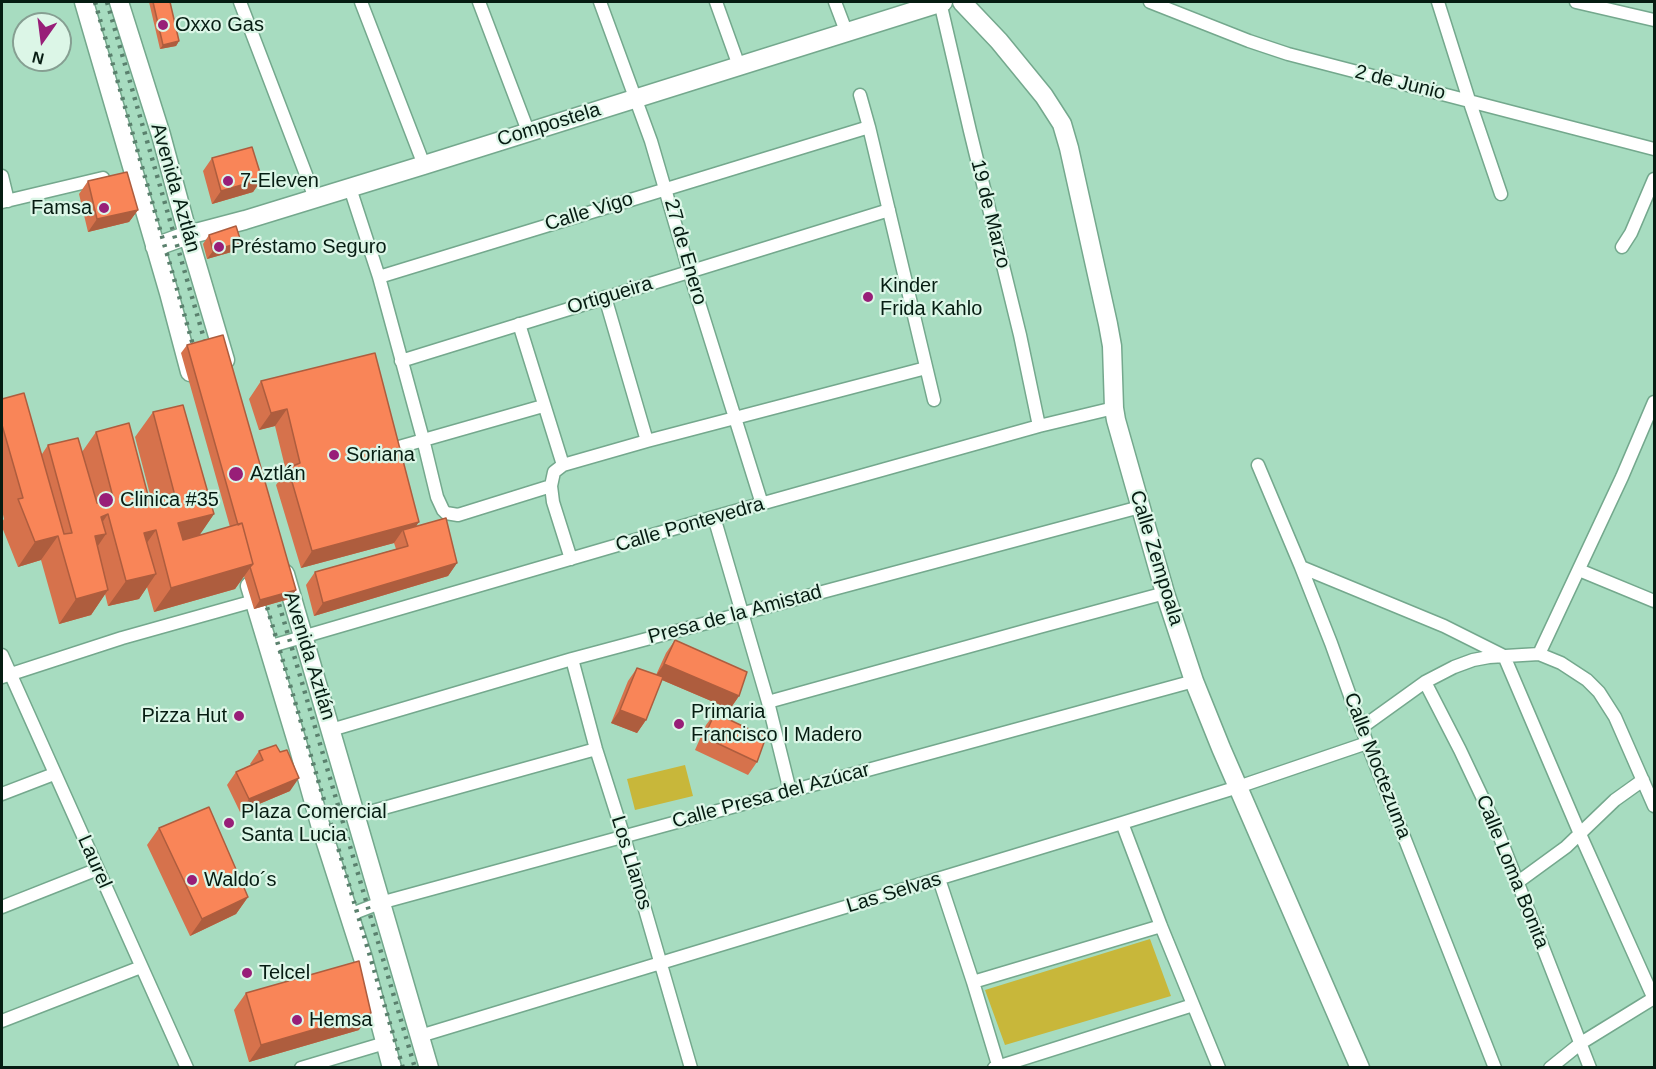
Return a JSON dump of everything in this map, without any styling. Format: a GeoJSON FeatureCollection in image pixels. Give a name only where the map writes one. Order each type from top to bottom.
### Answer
{"type":"FeatureCollection","features":[{"type":"Feature","properties":{"kind":"street","name":"Avenida Aztlán"},"geometry":{"type":"LineString","coordinates":[[84,2],[122,174],[154,247],[169,293],[195,391]]}},
{"type":"Feature","properties":{"kind":"street","name":"Avenida Aztlán"},"geometry":{"type":"LineString","coordinates":[[119,2],[161,135],[229,375]]}},
{"type":"Feature","properties":{"kind":"street"},"geometry":{"type":"LineString","coordinates":[[240,2],[315,198]]}},
{"type":"Feature","properties":{"kind":"street"},"geometry":{"type":"LineString","coordinates":[[361,2],[424,165]]}},
{"type":"Feature","properties":{"kind":"street"},"geometry":{"type":"LineString","coordinates":[[479,2],[528,131]]}},
{"type":"Feature","properties":{"kind":"street","name":"27 de Enero"},"geometry":{"type":"LineString","coordinates":[[600,2],[651,141],[762,504]]}},
{"type":"Feature","properties":{"kind":"street"},"geometry":{"type":"LineString","coordinates":[[716,2],[740,66]]}},
{"type":"Feature","properties":{"kind":"street"},"geometry":{"type":"LineString","coordinates":[[835,2],[846,32]]}},
{"type":"Feature","properties":{"kind":"street","name":"Compostela"},"geometry":{"type":"LineString","coordinates":[[154,247],[424,165],[941,2]]}},
{"type":"Feature","properties":{"kind":"street","name":"19 de Marzo"},"geometry":{"type":"LineString","coordinates":[[941,2],[1040,426]]}},
{"type":"Feature","properties":{"kind":"street","name":"Calle Zempoala"},"geometry":{"type":"LineString","coordinates":[[962,2],[999,41],[1044,96],[1062,124],[1108,324],[1114,408],[1165,593],[1194,681],[1360,1068]]}},
{"type":"Feature","properties":{"kind":"street","name":"2 de Junio"},"geometry":{"type":"LineString","coordinates":[[1150,2],[1288,54],[1654,149]]}},
{"type":"Feature","properties":{"kind":"street"},"geometry":{"type":"LineString","coordinates":[[1438,2],[1468,100],[1501,194]]}},
{"type":"Feature","properties":{"kind":"street"},"geometry":{"type":"LineString","coordinates":[[1576,2],[1654,20]]}},
{"type":"Feature","properties":{"kind":"street"},"geometry":{"type":"LineString","coordinates":[[860,95],[934,400]]}},
{"type":"Feature","properties":{"kind":"street","name":"Calle Vigo"},"geometry":{"type":"LineString","coordinates":[[379,277],[869,127]]}},
{"type":"Feature","properties":{"kind":"street"},"geometry":{"type":"LineString","coordinates":[[2,176],[5,201],[122,174]]}},
{"type":"Feature","properties":{"kind":"street"},"geometry":{"type":"LineString","coordinates":[[1622,247],[1631,233],[1654,179]]}},
{"type":"Feature","properties":{"kind":"street"},"geometry":{"type":"LineString","coordinates":[[350,188],[379,277],[437,497],[443,510],[446,513],[458,515],[551,486]]}},
{"type":"Feature","properties":{"kind":"street","name":"Ortigueira"},"geometry":{"type":"LineString","coordinates":[[400,361],[889,210]]}},
{"type":"Feature","properties":{"kind":"street"},"geometry":{"type":"LineString","coordinates":[[605,297],[647,441]]}},
{"type":"Feature","properties":{"kind":"street"},"geometry":{"type":"LineString","coordinates":[[519,324],[563,465]]}},
{"type":"Feature","properties":{"kind":"street"},"geometry":{"type":"LineString","coordinates":[[571,559],[553,502],[551,486],[554,472],[563,465],[926,368]]}},
{"type":"Feature","properties":{"kind":"street"},"geometry":{"type":"LineString","coordinates":[[1539,654],[1654,402]]}},
{"type":"Feature","properties":{"kind":"street"},"geometry":{"type":"LineString","coordinates":[[392,449],[543,406]]}},
{"type":"Feature","properties":{"kind":"street","name":"Calle Pontevedra"},"geometry":{"type":"LineString","coordinates":[[268,647],[714,517],[1040,426],[1114,408]]}},
{"type":"Feature","properties":{"kind":"street","name":"Calle Moctezuma"},"geometry":{"type":"LineString","coordinates":[[1258,465],[1301,567],[1366,743],[1495,1068]]}},
{"type":"Feature","properties":{"kind":"street","name":"Presa de la Amistad"},"geometry":{"type":"LineString","coordinates":[[331,730],[572,659],[1140,507]]}},
{"type":"Feature","properties":{"kind":"street"},"geometry":{"type":"LineString","coordinates":[[714,517],[768,702],[790,791]]}},
{"type":"Feature","properties":{"kind":"street","name":"Avenida Aztlán"},"geometry":{"type":"LineString","coordinates":[[281,562],[429,1068]]}},
{"type":"Feature","properties":{"kind":"street"},"geometry":{"type":"LineString","coordinates":[[1301,567],[1444,626],[1504,656],[1580,834],[1654,998],[1581,1043],[1550,1068]]}},
{"type":"Feature","properties":{"kind":"street","name":"Avenida Aztlán"},"geometry":{"type":"LineString","coordinates":[[245,569],[320,824],[363,958],[392,1068]]}},
{"type":"Feature","properties":{"kind":"street"},"geometry":{"type":"LineString","coordinates":[[1579,570],[1654,602]]}},
{"type":"Feature","properties":{"kind":"street"},"geometry":{"type":"LineString","coordinates":[[768,702],[1165,593]]}},
{"type":"Feature","properties":{"kind":"street"},"geometry":{"type":"LineString","coordinates":[[6,675],[123,638],[254,602]]}},
{"type":"Feature","properties":{"kind":"street"},"geometry":{"type":"LineString","coordinates":[[1361,728],[1425,682],[1454,667],[1473,660],[1539,654],[1561,663],[1587,680],[1599,692],[1616,717],[1654,806]]}},
{"type":"Feature","properties":{"kind":"street","name":"Laurel"},"geometry":{"type":"LineString","coordinates":[[2,656],[6,675],[98,869],[188,1068]]}},
{"type":"Feature","properties":{"kind":"street","name":"Los Llanos"},"geometry":{"type":"LineString","coordinates":[[572,659],[596,749],[691,1068]]}},
{"type":"Feature","properties":{"kind":"street","name":"Calle Presa del Azúcar"},"geometry":{"type":"LineString","coordinates":[[349,915],[380,903],[1194,681]]}},
{"type":"Feature","properties":{"kind":"street","name":"Calle Loma Bonita"},"geometry":{"type":"LineString","coordinates":[[1425,682],[1494,822],[1590,1068]]}},
{"type":"Feature","properties":{"kind":"street","name":"Las Selvas"},"geometry":{"type":"LineString","coordinates":[[420,1036],[1238,788],[1366,743]]}},
{"type":"Feature","properties":{"kind":"street"},"geometry":{"type":"LineString","coordinates":[[355,816],[596,749]]}},
{"type":"Feature","properties":{"kind":"street"},"geometry":{"type":"LineString","coordinates":[[2,794],[54,774]]}},
{"type":"Feature","properties":{"kind":"street"},"geometry":{"type":"LineString","coordinates":[[1518,882],[1551,858],[1615,800],[1643,780]]}},
{"type":"Feature","properties":{"kind":"street"},"geometry":{"type":"LineString","coordinates":[[1122,823],[1219,1068]]}},
{"type":"Feature","properties":{"kind":"street"},"geometry":{"type":"LineString","coordinates":[[2,907],[98,869]]}},
{"type":"Feature","properties":{"kind":"street"},"geometry":{"type":"LineString","coordinates":[[939,879],[974,982],[998,1067],[1193,1005]]}},
{"type":"Feature","properties":{"kind":"street"},"geometry":{"type":"LineString","coordinates":[[974,982],[1161,926]]}},
{"type":"Feature","properties":{"kind":"street"},"geometry":{"type":"LineString","coordinates":[[2,1021],[141,967]]}},
{"type":"Feature","properties":{"kind":"street"},"geometry":{"type":"LineString","coordinates":[[301,1068],[385,1043]]}},
{"type":"Feature","properties":{"kind":"shaded area"},"geometry":{"type":"Polygon","coordinates":[[[685,765],[693,796],[635,810],[627,779],[685,765]]]}},
{"type":"Feature","properties":{"kind":"shaded area"},"geometry":{"type":"Polygon","coordinates":[[[1150,939],[1171,996],[1005,1045],[985,990],[1150,939]]]}},
{"type":"Feature","properties":{"kind":"building","name":"Oxxo Gas"},"geometry":{"type":"Polygon","coordinates":[[[153,2],[170,2],[179,41],[163,45],[153,2]]]}},
{"type":"Feature","properties":{"kind":"building"},"geometry":{"type":"Polygon","coordinates":[[[252,147],[262,179],[221,191],[212,158],[252,147]]]}},
{"type":"Feature","properties":{"kind":"building"},"geometry":{"type":"Polygon","coordinates":[[[127,172],[138,210],[97,219],[88,181],[127,172]]]}},
{"type":"Feature","properties":{"kind":"building"},"geometry":{"type":"Polygon","coordinates":[[[236,226],[241,242],[213,251],[209,235],[236,226]]]}},
{"type":"Feature","properties":{"kind":"building"},"geometry":{"type":"Polygon","coordinates":[[[223,335],[296,590],[260,600],[250,567],[253,564],[242,523],[238,525],[187,345],[223,335]]]}},
{"type":"Feature","properties":{"kind":"building","name":"Soriana"},"geometry":{"type":"Polygon","coordinates":[[[375,353],[419,522],[312,551],[288,468],[300,463],[287,409],[271,413],[261,381],[375,353]]]}},
{"type":"Feature","properties":{"kind":"building"},"geometry":{"type":"Polygon","coordinates":[[[24,393],[64,534],[72,533],[48,445],[78,438],[97,503],[114,501],[96,432],[129,423],[150,503],[175,496],[153,412],[183,405],[214,514],[178,523],[183,540],[242,523],[253,564],[171,588],[156,530],[144,533],[156,574],[126,581],[108,514],[101,517],[106,534],[95,536],[108,590],[76,599],[58,536],[35,542],[18,499],[23,498],[2,425],[2,399],[24,393]]]}},
{"type":"Feature","properties":{"kind":"building"},"geometry":{"type":"Polygon","coordinates":[[[446,518],[457,563],[323,603],[315,572],[408,546],[403,530],[446,518]]]}},
{"type":"Feature","properties":{"kind":"building"},"geometry":{"type":"Polygon","coordinates":[[[675,640],[747,672],[739,696],[664,664],[675,640]]]}},
{"type":"Feature","properties":{"kind":"building"},"geometry":{"type":"Polygon","coordinates":[[[637,668],[663,677],[646,720],[620,710],[637,668]]]}},
{"type":"Feature","properties":{"kind":"building"},"geometry":{"type":"Polygon","coordinates":[[[715,713],[766,737],[757,762],[704,737],[715,713]]]}},
{"type":"Feature","properties":{"kind":"building"},"geometry":{"type":"Polygon","coordinates":[[[276,745],[280,752],[287,750],[299,778],[249,799],[236,772],[263,760],[259,751],[276,745]]]}},
{"type":"Feature","properties":{"kind":"building"},"geometry":{"type":"Polygon","coordinates":[[[209,807],[248,897],[202,919],[159,828],[209,807]]]}},
{"type":"Feature","properties":{"kind":"building","name":"Hemsa"},"geometry":{"type":"Polygon","coordinates":[[[359,961],[371,1013],[261,1045],[246,993],[359,961]]]}},
{"type":"Feature","properties":{"kind":"railway"},"geometry":{"type":"LineString","coordinates":[[95,2],[197,359]]}},
{"type":"Feature","properties":{"kind":"railway"},"geometry":{"type":"LineString","coordinates":[[107,2],[209,356]]}},
{"type":"Feature","properties":{"kind":"railway"},"geometry":{"type":"LineString","coordinates":[[274,587],[415,1068]]}},
{"type":"Feature","properties":{"kind":"railway"},"geometry":{"type":"LineString","coordinates":[[262,590],[403,1068]]}},
{"type":"Feature","properties":{"kind":"place","name":"Oxxo Gas"},"geometry":{"type":"Point","coordinates":[163,25]}},
{"type":"Feature","properties":{"kind":"place","name":"7-Eleven"},"geometry":{"type":"Point","coordinates":[228,181]}},
{"type":"Feature","properties":{"kind":"place","name":"Famsa"},"geometry":{"type":"Point","coordinates":[104,208]}},
{"type":"Feature","properties":{"kind":"place","name":"Préstamo Seguro"},"geometry":{"type":"Point","coordinates":[219,247]}},
{"type":"Feature","properties":{"kind":"place","name":"Kinder Frida Kahlo"},"geometry":{"type":"Point","coordinates":[868,297]}},
{"type":"Feature","properties":{"kind":"place","name":"Soriana"},"geometry":{"type":"Point","coordinates":[334,455]}},
{"type":"Feature","properties":{"kind":"place","name":"Aztlán"},"geometry":{"type":"Point","coordinates":[236,474]}},
{"type":"Feature","properties":{"kind":"place","name":"Clinica #35"},"geometry":{"type":"Point","coordinates":[106,500]}},
{"type":"Feature","properties":{"kind":"place","name":"Pizza Hut"},"geometry":{"type":"Point","coordinates":[239,716]}},
{"type":"Feature","properties":{"kind":"place","name":"Primaria Francisco I Madero"},"geometry":{"type":"Point","coordinates":[679,724]}},
{"type":"Feature","properties":{"kind":"place","name":"Plaza Comercial Santa Lucia"},"geometry":{"type":"Point","coordinates":[229,823]}},
{"type":"Feature","properties":{"kind":"place","name":"Waldo´s"},"geometry":{"type":"Point","coordinates":[192,880]}},
{"type":"Feature","properties":{"kind":"place","name":"Telcel"},"geometry":{"type":"Point","coordinates":[247,973]}},
{"type":"Feature","properties":{"kind":"place","name":"Hemsa"},"geometry":{"type":"Point","coordinates":[297,1020]}}]}
